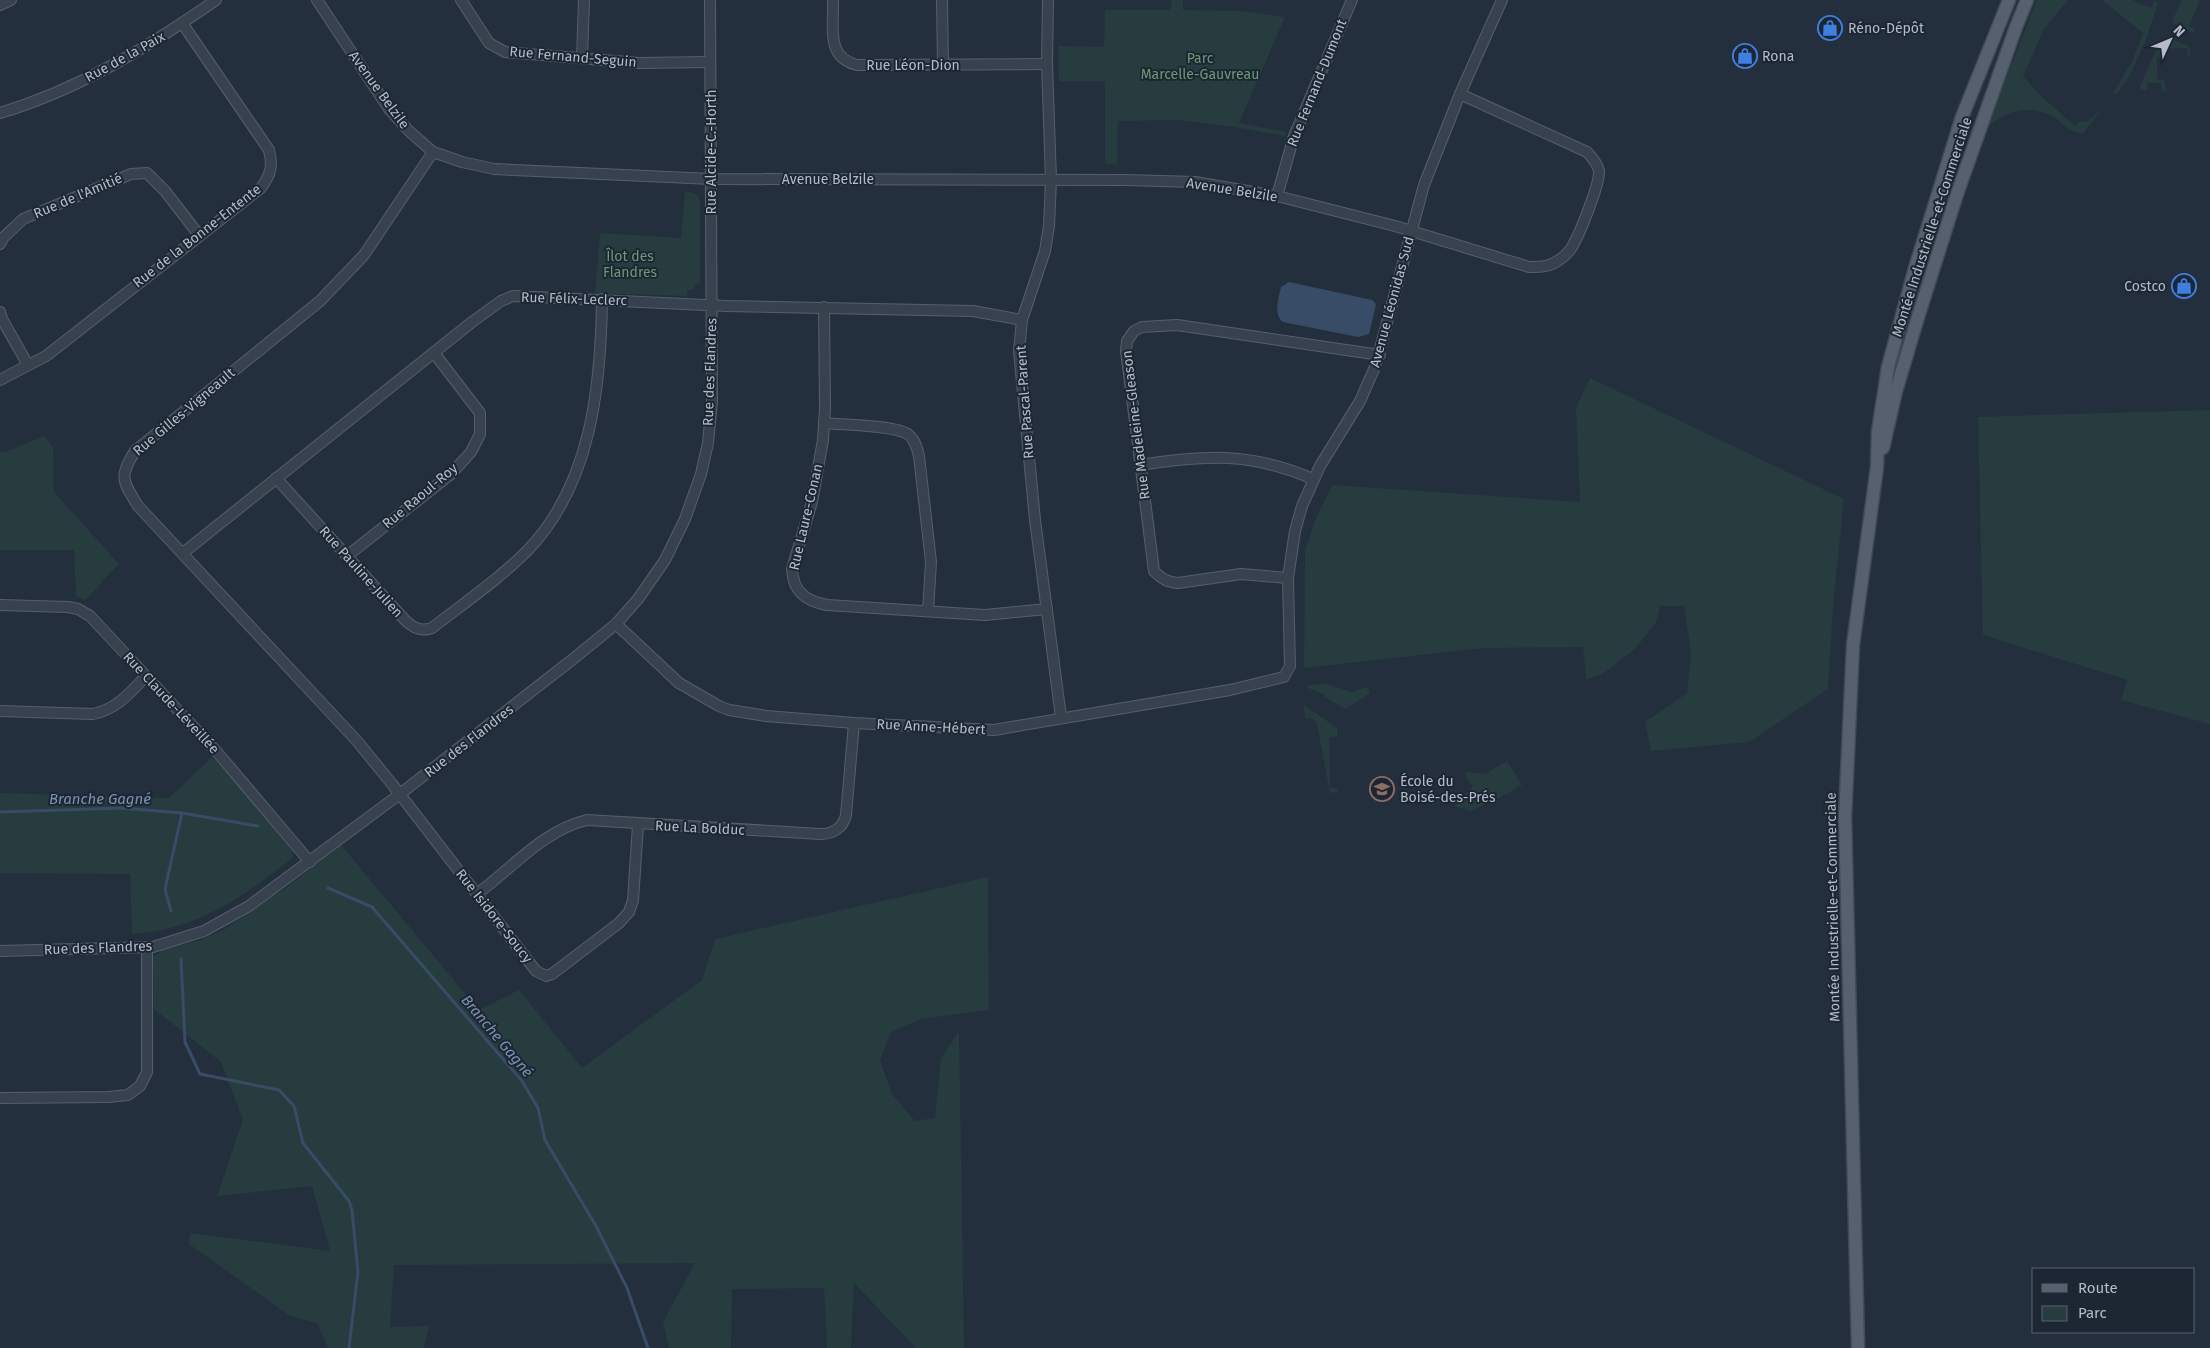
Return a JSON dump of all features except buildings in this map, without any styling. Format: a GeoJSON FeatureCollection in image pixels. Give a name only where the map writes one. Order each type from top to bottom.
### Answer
{"type":"FeatureCollection","features":[{"type":"Feature","properties":{"kind":"main road","name":"Montée Industrielle-et-Commerciale"},"geometry":{"type":"LineString","coordinates":[[1858,1348],[1845,817],[1853,645],[1877,467],[1878,432],[1888,367],[1915,268],[1962,117],[2009,0]]}},
{"type":"Feature","properties":{"kind":"main road","name":"Montée Industrielle-et-Commerciale"},"geometry":{"type":"LineString","coordinates":[[1877,467],[1918,317],[1957,194],[2016,27],[2028,0]]}},
{"type":"Feature","properties":{"kind":"street"},"geometry":{"type":"LineString","coordinates":[[0,4],[11,0]]}},
{"type":"Feature","properties":{"kind":"street","name":"Rue de la Paix"},"geometry":{"type":"LineString","coordinates":[[0,113],[32,103],[116,65],[216,0]]}},
{"type":"Feature","properties":{"kind":"street","name":"Avenue Belzile"},"geometry":{"type":"LineString","coordinates":[[317,0],[389,109],[408,131],[433,152],[462,162],[494,169],[712,179],[1195,182],[1277,196],[1411,232],[1529,267],[1544,267],[1558,261],[1569,251],[1597,184],[1599,172],[1595,160],[1587,152],[1460,94]]}},
{"type":"Feature","properties":{"kind":"street","name":"Rue Fernand-Seguin"},"geometry":{"type":"LineString","coordinates":[[461,0],[489,43],[505,52],[639,63],[710,62]]}},
{"type":"Feature","properties":{"kind":"street"},"geometry":{"type":"LineString","coordinates":[[582,58],[584,0]]}},
{"type":"Feature","properties":{"kind":"street","name":"Rue Alcide-C.-Horth"},"geometry":{"type":"LineString","coordinates":[[710,0],[712,304]]}},
{"type":"Feature","properties":{"kind":"street","name":"Rue Léon-Dion"},"geometry":{"type":"LineString","coordinates":[[833,0],[834,45],[838,54],[848,63],[857,65],[1047,64]]}},
{"type":"Feature","properties":{"kind":"street"},"geometry":{"type":"LineString","coordinates":[[942,0],[943,64]]}},
{"type":"Feature","properties":{"kind":"street","name":"Rue Pascal-Parent"},"geometry":{"type":"LineString","coordinates":[[1048,0],[1047,64],[1051,180],[1049,226],[1045,251],[1022,320],[1019,351],[1028,454],[1061,717]]}},
{"type":"Feature","properties":{"kind":"street","name":"Rue Fernand-Dumont"},"geometry":{"type":"LineString","coordinates":[[1277,196],[1294,136],[1352,0]]}},
{"type":"Feature","properties":{"kind":"street","name":"Avenue Léonidas Sud"},"geometry":{"type":"LineString","coordinates":[[1272,681],[1284,677],[1290,666],[1288,578],[1295,531],[1302,506],[1313,479],[1360,401],[1380,355],[1424,185],[1460,94],[1502,0]]}},
{"type":"Feature","properties":{"kind":"street","name":"Rue de la Bonne-Entente"},"geometry":{"type":"LineString","coordinates":[[0,380],[46,356],[261,188],[270,177],[272,164],[269,150],[182,23]]}},
{"type":"Feature","properties":{"kind":"street","name":"Rue Gilles-Vigneault"},"geometry":{"type":"LineString","coordinates":[[400,794],[357,741],[138,506],[126,485],[124,468],[135,451],[320,301],[344,278],[364,255],[433,152]]}},
{"type":"Feature","properties":{"kind":"street","name":"Rue de l'Amitié"},"geometry":{"type":"LineString","coordinates":[[0,244],[7,233],[23,219],[131,174],[147,173],[165,190],[199,235]]}},
{"type":"Feature","properties":{"kind":"street","name":"Rue Félix-Leclerc"},"geometry":{"type":"LineString","coordinates":[[183,553],[434,352],[486,312],[513,296],[712,304],[973,311],[1022,320]]}},
{"type":"Feature","properties":{"kind":"street","name":"Rue Pauline-Julien"},"geometry":{"type":"LineString","coordinates":[[276,478],[411,626],[425,630],[432,628],[502,574],[527,551],[560,507],[578,471],[594,406],[602,300]]}},
{"type":"Feature","properties":{"kind":"street","name":"Rue des Flandres"},"geometry":{"type":"LineString","coordinates":[[0,951],[148,948],[212,926],[249,906],[310,862],[574,659],[616,624],[638,599],[665,560],[686,519],[701,474],[708,443],[712,401],[712,304]]}},
{"type":"Feature","properties":{"kind":"street","name":"Rue Laure-Conan"},"geometry":{"type":"LineString","coordinates":[[824,307],[824,423],[813,495],[792,569],[795,586],[805,598],[819,604],[985,615],[1048,609]]}},
{"type":"Feature","properties":{"kind":"street"},"geometry":{"type":"LineString","coordinates":[[0,312],[2,319],[28,365]]}},
{"type":"Feature","properties":{"kind":"street","name":"Rue Madeleine-Gleason"},"geometry":{"type":"LineString","coordinates":[[1288,578],[1241,574],[1178,583],[1169,582],[1161,578],[1154,571],[1126,351],[1127,342],[1134,331],[1142,327],[1157,325],[1185,326],[1380,355]]}},
{"type":"Feature","properties":{"kind":"street","name":"Rue Raoul-Roy"},"geometry":{"type":"LineString","coordinates":[[347,556],[450,474],[470,452],[480,434],[480,413],[434,352]]}},
{"type":"Feature","properties":{"kind":"street"},"geometry":{"type":"LineString","coordinates":[[824,423],[898,430],[911,436],[914,441],[919,456],[931,562],[928,611]]}},
{"type":"Feature","properties":{"kind":"street"},"geometry":{"type":"LineString","coordinates":[[1140,465],[1211,456],[1225,457],[1272,463],[1313,479]]}},
{"type":"Feature","properties":{"kind":"street","name":"Rue Claude-Léveillée"},"geometry":{"type":"LineString","coordinates":[[0,605],[78,609],[90,616],[217,752],[310,862]]}},
{"type":"Feature","properties":{"kind":"street","name":"Rue Anne-Hébert"},"geometry":{"type":"LineString","coordinates":[[616,624],[679,683],[729,710],[766,716],[854,723],[994,730],[1061,717],[1230,690],[1272,681]]}},
{"type":"Feature","properties":{"kind":"street"},"geometry":{"type":"LineString","coordinates":[[0,711],[93,714],[106,711],[118,704],[146,676]]}},
{"type":"Feature","properties":{"kind":"street","name":"Rue La Bolduc"},"geometry":{"type":"LineString","coordinates":[[477,894],[547,838],[569,825],[587,820],[638,825],[820,834],[837,830],[845,820],[846,814],[854,723]]}},
{"type":"Feature","properties":{"kind":"street","name":"Rue Isidore-Soucy"},"geometry":{"type":"LineString","coordinates":[[400,794],[536,971],[542,975],[549,976],[619,923],[629,912],[633,900],[638,825]]}},
{"type":"Feature","properties":{"kind":"street"},"geometry":{"type":"LineString","coordinates":[[0,1098],[109,1097],[128,1095],[140,1086],[147,1072],[148,948]]}},
{"type":"Feature","properties":{"kind":"green space","name":"Parc Marcelle-Gauvreau"},"geometry":{"type":"Polygon","coordinates":[[[1172,0],[1183,0],[1183,10],[1242,11],[1285,17],[1239,123],[1287,132],[1285,136],[1178,120],[1118,121],[1117,165],[1105,163],[1105,81],[1059,81],[1058,46],[1104,47],[1105,10],[1170,10],[1172,0]]]}},
{"type":"Feature","properties":{"kind":"green space"},"geometry":{"type":"Polygon","coordinates":[[[2037,0],[2068,0],[2044,29],[2023,76],[2040,95],[2075,126],[2080,121],[2087,122],[2103,108],[2083,133],[2070,130],[2057,119],[2045,113],[2029,110],[2012,112],[1991,125],[1988,124],[2037,0]]]}},
{"type":"Feature","properties":{"kind":"green space"},"geometry":{"type":"Polygon","coordinates":[[[2102,0],[2132,0],[2151,8],[2155,0],[2158,3],[2145,42],[2128,79],[2116,95],[2113,93],[2132,62],[2143,33],[2102,0]]]}},
{"type":"Feature","properties":{"kind":"green space"},"geometry":{"type":"Polygon","coordinates":[[[2182,0],[2200,0],[2189,26],[2195,29],[2194,33],[2174,24],[2173,19],[2182,0]]]}},
{"type":"Feature","properties":{"kind":"green space"},"geometry":{"type":"Polygon","coordinates":[[[2168,38],[2189,46],[2191,55],[2188,56],[2187,48],[2165,49],[2164,57],[2157,57],[2157,79],[2165,81],[2165,91],[2162,91],[2161,83],[2147,83],[2147,91],[2141,90],[2140,86],[2159,44],[2168,38]]]}},
{"type":"Feature","properties":{"kind":"green space","name":"Îlot des Flandres"},"geometry":{"type":"Polygon","coordinates":[[[685,192],[694,193],[700,201],[700,283],[687,291],[687,296],[595,293],[600,233],[681,238],[685,192]]]}},
{"type":"Feature","properties":{"kind":"green space"},"geometry":{"type":"Polygon","coordinates":[[[1590,378],[1844,499],[1833,606],[1828,689],[1749,742],[1651,751],[1645,722],[1687,693],[1691,652],[1684,606],[1660,606],[1656,622],[1635,649],[1601,675],[1586,679],[1583,647],[1483,648],[1304,668],[1305,551],[1314,523],[1332,485],[1580,502],[1576,408],[1590,378]]]}},
{"type":"Feature","properties":{"kind":"green space"},"geometry":{"type":"Polygon","coordinates":[[[2210,410],[2210,724],[2121,700],[2127,680],[1983,635],[1978,417],[2210,410]]]}},
{"type":"Feature","properties":{"kind":"green space"},"geometry":{"type":"Polygon","coordinates":[[[44,436],[53,447],[54,492],[119,564],[85,600],[76,596],[74,550],[0,550],[0,452],[8,451],[44,436]]]}},
{"type":"Feature","properties":{"kind":"green space"},"geometry":{"type":"Polygon","coordinates":[[[1326,684],[1352,692],[1368,687],[1370,693],[1346,709],[1324,697],[1324,694],[1308,688],[1308,685],[1326,684]]]}},
{"type":"Feature","properties":{"kind":"green space"},"geometry":{"type":"Polygon","coordinates":[[[1304,705],[1337,728],[1337,736],[1329,738],[1330,788],[1337,788],[1338,792],[1330,793],[1317,724],[1313,719],[1305,718],[1304,705]]]}},
{"type":"Feature","properties":{"kind":"green space"},"geometry":{"type":"Polygon","coordinates":[[[212,757],[256,804],[292,850],[293,857],[250,890],[219,909],[203,917],[169,928],[132,934],[130,874],[0,873],[0,793],[169,798],[212,757]]]}},
{"type":"Feature","properties":{"kind":"green space"},"geometry":{"type":"Polygon","coordinates":[[[1507,761],[1522,785],[1470,811],[1454,806],[1473,786],[1467,779],[1465,772],[1485,774],[1507,761]]]}},
{"type":"Feature","properties":{"kind":"green space"},"geometry":{"type":"Polygon","coordinates":[[[341,845],[479,1010],[519,990],[582,1068],[702,980],[715,939],[988,877],[989,1010],[921,1019],[891,1032],[880,1060],[892,1094],[915,1121],[935,1118],[941,1058],[959,1031],[964,1348],[916,1348],[854,1283],[851,1348],[827,1348],[824,1288],[732,1289],[731,1348],[669,1348],[663,1322],[695,1263],[394,1265],[390,1327],[429,1326],[424,1348],[328,1348],[317,1323],[290,1316],[189,1244],[190,1233],[330,1251],[312,1186],[217,1196],[243,1120],[221,1062],[154,1009],[153,957],[164,949],[201,940],[225,929],[287,887],[341,845]]]}},
{"type":"Feature","properties":{"kind":"water"},"geometry":{"type":"Polygon","coordinates":[[[1289,282],[1372,300],[1376,304],[1369,334],[1358,337],[1283,322],[1278,315],[1278,300],[1281,287],[1289,282]]]}},
{"type":"Feature","properties":{"kind":"waterway","name":"Branche Gagné"},"geometry":{"type":"LineString","coordinates":[[0,812],[122,808],[182,813],[258,826]]}},
{"type":"Feature","properties":{"kind":"waterway"},"geometry":{"type":"LineString","coordinates":[[171,911],[165,889],[182,813]]}},
{"type":"Feature","properties":{"kind":"waterway","name":"Branche Gagné"},"geometry":{"type":"LineString","coordinates":[[328,888],[372,907],[522,1081],[538,1108],[545,1140],[596,1226],[627,1288],[648,1348]]}},
{"type":"Feature","properties":{"kind":"waterway"},"geometry":{"type":"LineString","coordinates":[[181,959],[185,1042],[200,1074],[279,1090],[294,1106],[303,1143],[349,1201],[352,1210],[358,1272],[349,1348]]}},
{"type":"Feature","properties":{"kind":"place","name":"Réno-Dépôt"},"geometry":{"type":"Point","coordinates":[1830,28]}},
{"type":"Feature","properties":{"kind":"place","name":"Rona"},"geometry":{"type":"Point","coordinates":[1745,56]}},
{"type":"Feature","properties":{"kind":"place","name":"Costco"},"geometry":{"type":"Point","coordinates":[2184,286]}},
{"type":"Feature","properties":{"kind":"place","name":"École du Boisé-des-Prés"},"geometry":{"type":"Point","coordinates":[1382,789]}}]}
